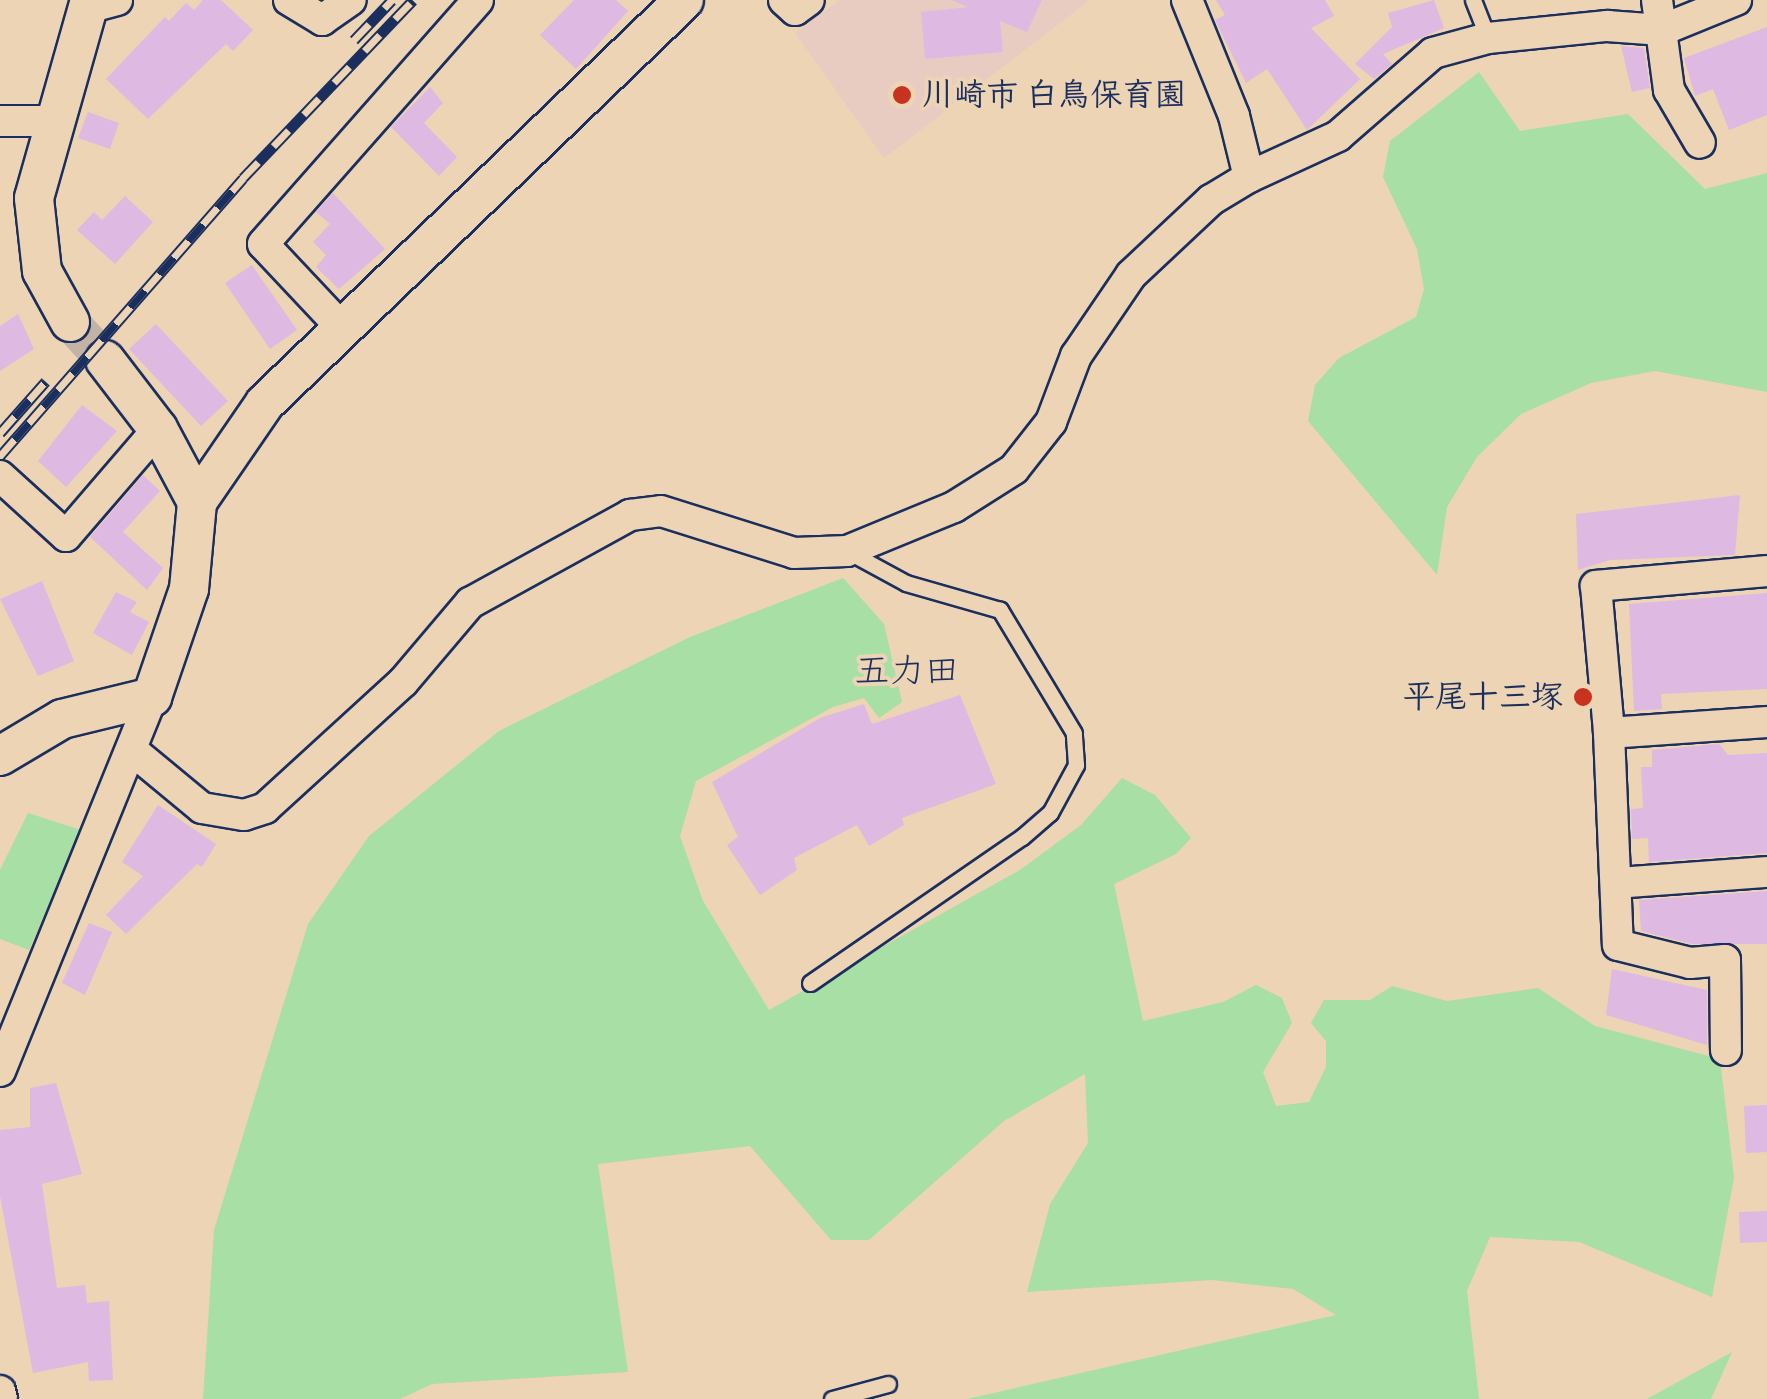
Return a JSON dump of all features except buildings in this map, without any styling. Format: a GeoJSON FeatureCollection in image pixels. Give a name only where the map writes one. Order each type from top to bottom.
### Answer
{"type":"FeatureCollection","features":[{"type":"Feature","properties":{"kind":"street"},"geometry":{"type":"LineString","coordinates":[[289,0],[322,20],[351,0]]}},
{"type":"Feature","properties":{"kind":"street"},"geometry":{"type":"LineString","coordinates":[[342,328],[263,244],[478,0]]}},
{"type":"Feature","properties":{"kind":"street"},"geometry":{"type":"LineString","coordinates":[[0,1071],[133,751],[190,589],[197,502],[265,403],[684,0]]}},
{"type":"Feature","properties":{"kind":"street"},"geometry":{"type":"LineString","coordinates":[[784,0],[795,10],[809,0]]}},
{"type":"Feature","properties":{"kind":"street"},"geometry":{"type":"LineString","coordinates":[[1187,0],[1223,84],[1248,177]]}},
{"type":"Feature","properties":{"kind":"street"},"geometry":{"type":"LineString","coordinates":[[133,751],[202,808],[225,815],[264,808],[403,682],[470,603],[630,515],[661,511],[794,553],[847,551],[954,507],[1014,469],[1051,422],[1076,356],[1130,275],[1248,177],[1338,136],[1433,53],[1488,38],[1607,26],[1736,0]]}},
{"type":"Feature","properties":{"kind":"street"},"geometry":{"type":"LineString","coordinates":[[70,322],[42,270],[36,232],[40,162],[99,2]]}},
{"type":"Feature","properties":{"kind":"street"},"geometry":{"type":"LineString","coordinates":[[1660,15],[1669,90],[1700,143]]}},
{"type":"Feature","properties":{"kind":"street"},"geometry":{"type":"LineString","coordinates":[[0,120],[56,121]]}},
{"type":"Feature","properties":{"kind":"street"},"geometry":{"type":"LineString","coordinates":[[106,360],[158,430],[197,502]]}},
{"type":"Feature","properties":{"kind":"street"},"geometry":{"type":"LineString","coordinates":[[2,483],[66,536],[158,430]]}},
{"type":"Feature","properties":{"kind":"street"},"geometry":{"type":"LineString","coordinates":[[1726,1050],[1725,960],[1690,963],[1618,945],[1609,732],[1596,586],[1767,571]]}},
{"type":"Feature","properties":{"kind":"street"},"geometry":{"type":"LineString","coordinates":[[0,756],[62,719],[152,698]]}},
{"type":"Feature","properties":{"kind":"street"},"geometry":{"type":"LineString","coordinates":[[1609,732],[1767,722]]}},
{"type":"Feature","properties":{"kind":"street"},"geometry":{"type":"LineString","coordinates":[[1616,883],[1767,872]]}},
{"type":"Feature","properties":{"kind":"street"},"geometry":{"type":"LineString","coordinates":[[0,1390],[2,1399]]}},
{"type":"Feature","properties":{"kind":"lane"},"geometry":{"type":"LineString","coordinates":[[1473,0],[1488,38]]}},
{"type":"Feature","properties":{"kind":"lane"},"geometry":{"type":"LineString","coordinates":[[810,983],[1022,837],[1050,813],[1076,765],[1074,732],[1000,610],[906,583],[847,551]]}},
{"type":"Feature","properties":{"kind":"lane"},"geometry":{"type":"LineString","coordinates":[[832,1399],[888,1384]]}},
{"type":"Feature","properties":{"kind":"shaded area","name":"川崎市 白鳥保育園"},"geometry":{"type":"Polygon","coordinates":[[[840,0],[1090,0],[884,158],[795,33],[840,0]]]}},
{"type":"Feature","properties":{"kind":"green space"},"geometry":{"type":"Polygon","coordinates":[[[1479,72],[1520,131],[1628,114],[1705,189],[1767,173],[1767,392],[1655,371],[1591,383],[1521,414],[1477,457],[1447,507],[1437,575],[1308,421],[1315,385],[1339,358],[1416,317],[1424,289],[1417,249],[1383,177],[1390,141],[1479,72]]]}},
{"type":"Feature","properties":{"kind":"green space"},"geometry":{"type":"Polygon","coordinates":[[[843,578],[884,624],[902,702],[879,718],[864,698],[833,707],[696,781],[680,836],[703,901],[769,1010],[1020,870],[1081,825],[1122,778],[1155,795],[1191,838],[1176,854],[1114,884],[1143,1021],[1223,1002],[1256,985],[1282,998],[1292,1023],[1263,1072],[1276,1106],[1309,1102],[1326,1067],[1326,1041],[1311,1023],[1324,1000],[1370,1000],[1392,986],[1447,1001],[1538,988],[1595,1026],[1720,1059],[1734,1178],[1712,1297],[1579,1242],[1490,1237],[1467,1291],[1479,1399],[967,1399],[1336,1315],[1293,1289],[1212,1280],[1027,1292],[1050,1204],[1088,1143],[1085,1074],[1004,1121],[869,1240],[831,1240],[750,1146],[598,1164],[628,1372],[432,1384],[400,1399],[203,1399],[214,1230],[308,924],[369,836],[499,731],[690,637],[843,578]]]}},
{"type":"Feature","properties":{"kind":"green space"},"geometry":{"type":"Polygon","coordinates":[[[28,813],[81,830],[29,950],[0,939],[0,870],[28,813]]]}},
{"type":"Feature","properties":{"kind":"green space"},"geometry":{"type":"Polygon","coordinates":[[[1732,1352],[1711,1399],[1647,1399],[1732,1352]]]}},
{"type":"Feature","properties":{"kind":"tunnel"},"geometry":{"type":"LineString","coordinates":[[70,322],[105,360]]}},
{"type":"Feature","properties":{"kind":"railway"},"geometry":{"type":"LineString","coordinates":[[354,40],[392,0]]}},
{"type":"Feature","properties":{"kind":"railway"},"geometry":{"type":"LineString","coordinates":[[0,456],[243,178],[413,0]]}},
{"type":"Feature","properties":{"kind":"railway"},"geometry":{"type":"LineString","coordinates":[[0,433],[46,381]]}},
{"type":"Feature","properties":{"kind":"place","name":"川崎市 白鳥保育園"},"geometry":{"type":"Point","coordinates":[902,95]}},
{"type":"Feature","properties":{"kind":"place","name":"平尾十三塚"},"geometry":{"type":"Point","coordinates":[1583,697]}},
{"type":"Feature","properties":{"kind":"district","name":"五力田"},"geometry":{"type":"Point","coordinates":[907,670]}}]}
